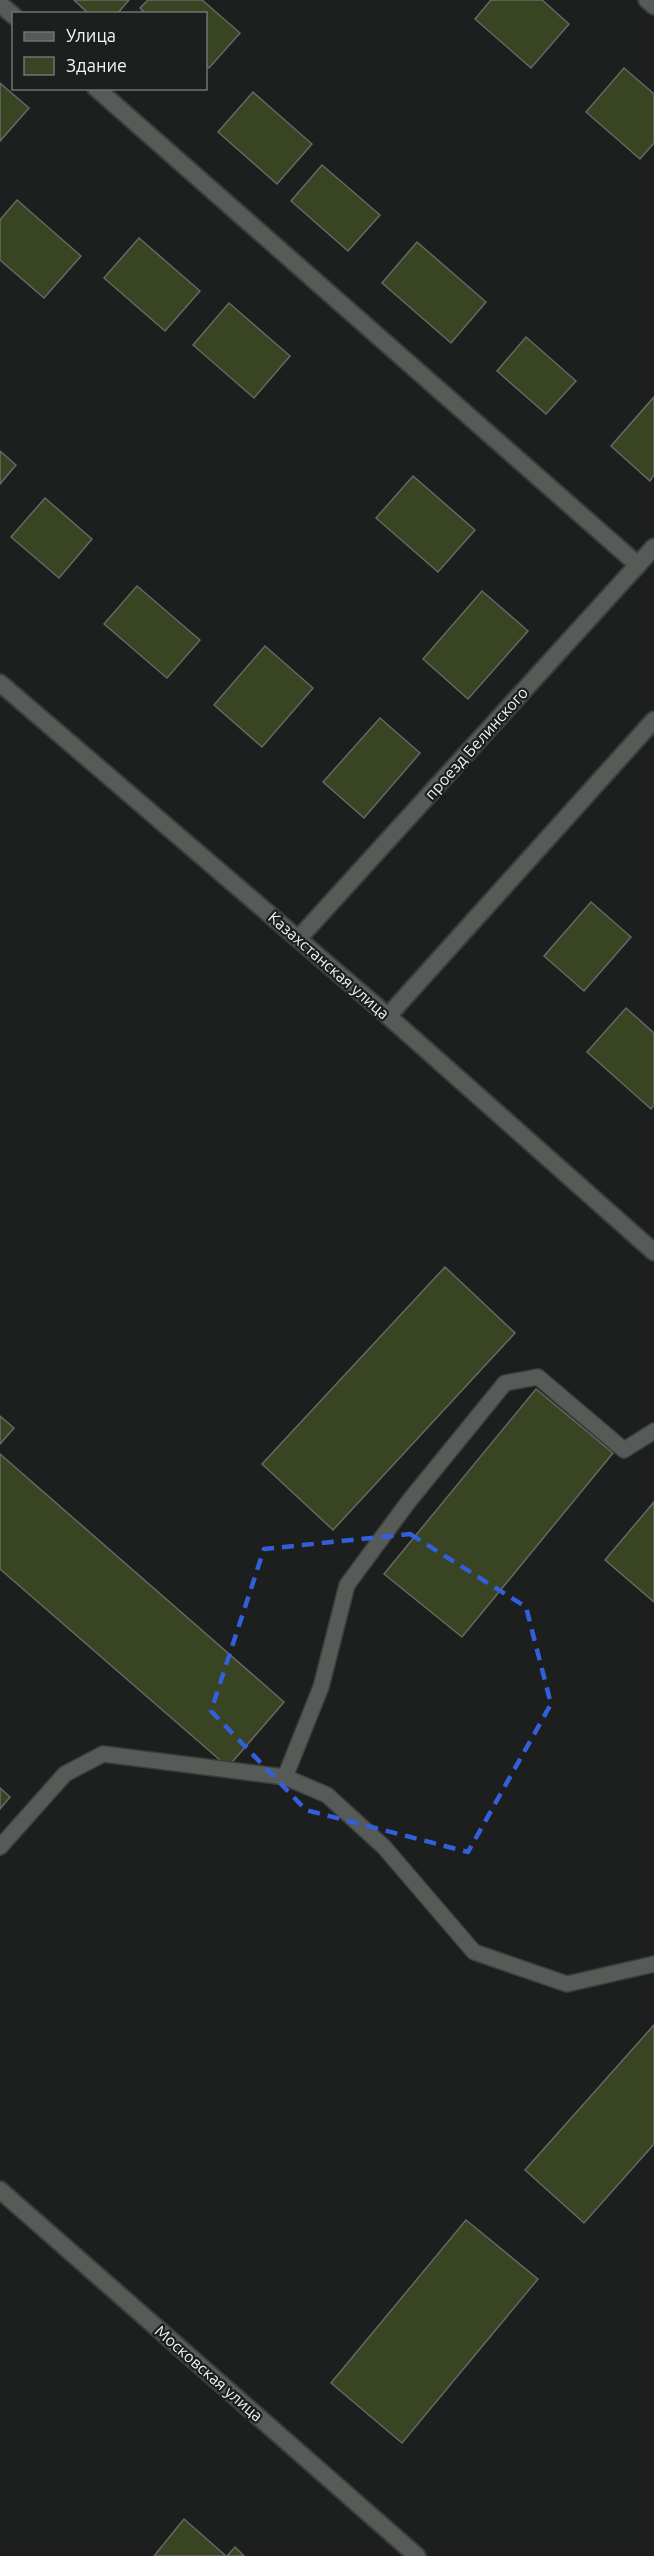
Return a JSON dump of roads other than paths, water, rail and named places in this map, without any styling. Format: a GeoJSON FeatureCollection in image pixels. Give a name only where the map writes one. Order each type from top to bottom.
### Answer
{"type":"FeatureCollection","features":[{"type":"Feature","properties":{"kind":"street"},"geometry":{"type":"LineString","coordinates":[[647,0],[654,6]]}},
{"type":"Feature","properties":{"kind":"street"},"geometry":{"type":"LineString","coordinates":[[0,4],[12,14]]}},
{"type":"Feature","properties":{"kind":"street"},"geometry":{"type":"LineString","coordinates":[[98,90],[638,565]]}},
{"type":"Feature","properties":{"kind":"street","name":"проезд Белинского"},"geometry":{"type":"LineString","coordinates":[[299,938],[654,547]]}},
{"type":"Feature","properties":{"kind":"street","name":"Казахстанская улица"},"geometry":{"type":"LineString","coordinates":[[0,683],[299,938],[654,1252]]}},
{"type":"Feature","properties":{"kind":"street"},"geometry":{"type":"LineString","coordinates":[[388,1016],[654,720]]}},
{"type":"Feature","properties":{"kind":"street","name":"Московская улица"},"geometry":{"type":"LineString","coordinates":[[0,2190],[417,2556]]}},
{"type":"Feature","properties":{"kind":"lane"},"geometry":{"type":"LineString","coordinates":[[285,1777],[321,1687],[347,1585],[409,1502],[505,1383],[538,1377],[624,1450],[654,1431]]}},
{"type":"Feature","properties":{"kind":"lane"},"geometry":{"type":"LineString","coordinates":[[0,1847],[65,1774],[103,1754],[285,1777],[327,1795],[384,1847],[474,1952],[567,1984],[654,1964]]}}]}
